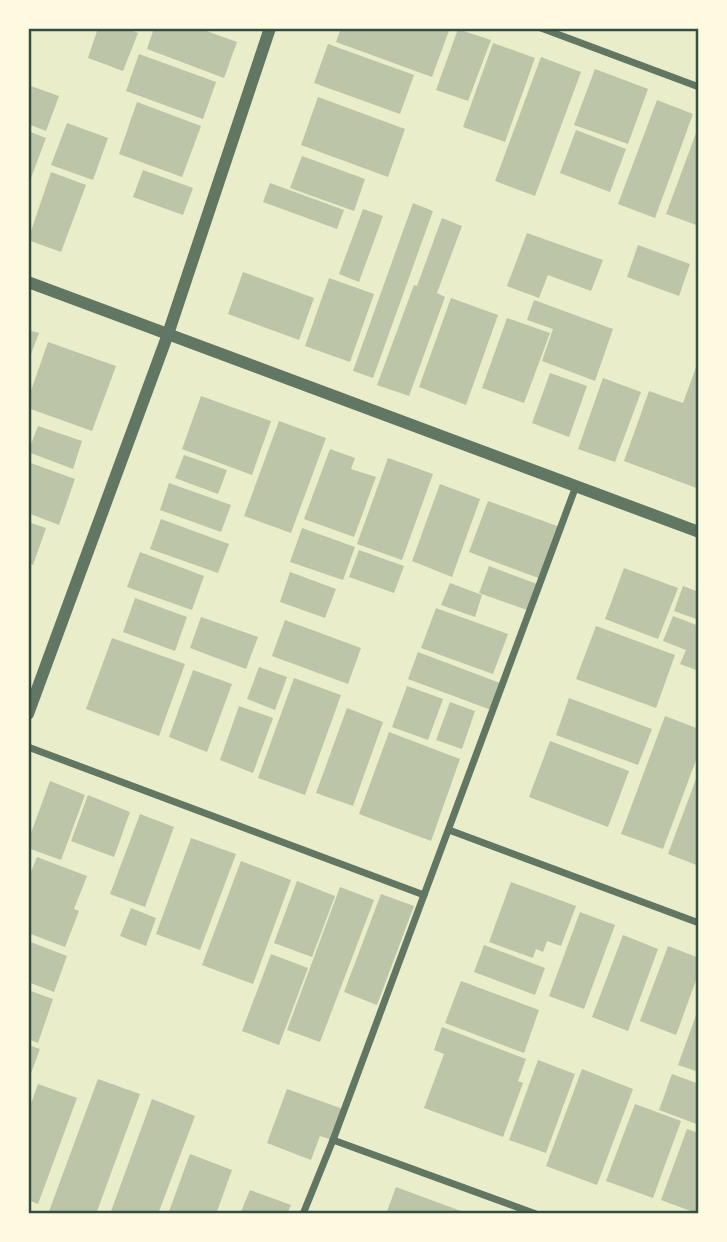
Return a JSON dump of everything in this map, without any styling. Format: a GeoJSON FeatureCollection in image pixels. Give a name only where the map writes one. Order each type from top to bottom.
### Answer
{"type":"FeatureCollection","features":[{"type":"Feature","properties":{"kind":"street"},"geometry":{"type":"LineString","coordinates":[[28,714],[168,334],[270,28]]}},
{"type":"Feature","properties":{"kind":"street"},"geometry":{"type":"LineString","coordinates":[[541,28],[699,87]]}},
{"type":"Feature","properties":{"kind":"street"},"geometry":{"type":"LineString","coordinates":[[28,282],[699,532]]}},
{"type":"Feature","properties":{"kind":"street"},"geometry":{"type":"LineString","coordinates":[[303,1214],[333,1140],[576,486]]}},
{"type":"Feature","properties":{"kind":"street"},"geometry":{"type":"LineString","coordinates":[[28,747],[424,895]]}},
{"type":"Feature","properties":{"kind":"street"},"geometry":{"type":"LineString","coordinates":[[449,830],[699,923]]}},
{"type":"Feature","properties":{"kind":"street"},"geometry":{"type":"LineString","coordinates":[[333,1140],[536,1214]]}},
{"type":"Feature","properties":{"kind":"building"},"geometry":{"type":"Polygon","coordinates":[[[98,28],[125,28],[138,33],[123,71],[88,58],[98,28]]]}},
{"type":"Feature","properties":{"kind":"building"},"geometry":{"type":"Polygon","coordinates":[[[154,28],[198,28],[237,42],[224,78],[147,49],[154,28]]]}},
{"type":"Feature","properties":{"kind":"building"},"geometry":{"type":"Polygon","coordinates":[[[341,28],[450,28],[432,77],[336,42],[341,28]]]}},
{"type":"Feature","properties":{"kind":"building"},"geometry":{"type":"Polygon","coordinates":[[[458,29],[491,40],[468,101],[436,90],[458,29]]]}},
{"type":"Feature","properties":{"kind":"building"},"geometry":{"type":"Polygon","coordinates":[[[493,43],[535,58],[505,142],[463,127],[493,43]]]}},
{"type":"Feature","properties":{"kind":"building"},"geometry":{"type":"Polygon","coordinates":[[[328,44],[414,75],[400,114],[314,83],[328,44]]]}},
{"type":"Feature","properties":{"kind":"building"},"geometry":{"type":"Polygon","coordinates":[[[139,54],[216,82],[203,119],[126,91],[139,54]]]}},
{"type":"Feature","properties":{"kind":"building"},"geometry":{"type":"Polygon","coordinates":[[[541,57],[581,72],[535,196],[495,181],[541,57]]]}},
{"type":"Feature","properties":{"kind":"building"},"geometry":{"type":"Polygon","coordinates":[[[595,69],[648,89],[628,144],[574,125],[595,69]]]}},
{"type":"Feature","properties":{"kind":"building"},"geometry":{"type":"Polygon","coordinates":[[[28,85],[59,96],[46,131],[28,124],[28,85]]]}},
{"type":"Feature","properties":{"kind":"building"},"geometry":{"type":"Polygon","coordinates":[[[318,97],[405,129],[388,177],[301,145],[318,97]]]}},
{"type":"Feature","properties":{"kind":"building"},"geometry":{"type":"Polygon","coordinates":[[[657,100],[693,114],[655,218],[618,204],[657,100]]]}},
{"type":"Feature","properties":{"kind":"building"},"geometry":{"type":"Polygon","coordinates":[[[137,102],[201,126],[182,177],[119,154],[137,102]]]}},
{"type":"Feature","properties":{"kind":"building"},"geometry":{"type":"Polygon","coordinates":[[[67,123],[108,138],[93,180],[51,165],[67,123]]]}},
{"type":"Feature","properties":{"kind":"building"},"geometry":{"type":"Polygon","coordinates":[[[699,125],[699,226],[666,214],[699,125]]]}},
{"type":"Feature","properties":{"kind":"building"},"geometry":{"type":"Polygon","coordinates":[[[576,130],[626,149],[610,192],[560,173],[576,130]]]}},
{"type":"Feature","properties":{"kind":"building"},"geometry":{"type":"Polygon","coordinates":[[[28,131],[46,138],[28,186],[28,131]]]}},
{"type":"Feature","properties":{"kind":"building"},"geometry":{"type":"Polygon","coordinates":[[[302,156],[365,179],[354,211],[290,188],[302,156]]]}},
{"type":"Feature","properties":{"kind":"building"},"geometry":{"type":"Polygon","coordinates":[[[143,170],[193,188],[183,215],[133,197],[143,170]]]}},
{"type":"Feature","properties":{"kind":"building"},"geometry":{"type":"Polygon","coordinates":[[[51,172],[86,185],[61,252],[28,240],[51,172]]]}},
{"type":"Feature","properties":{"kind":"building"},"geometry":{"type":"Polygon","coordinates":[[[270,183],[344,210],[337,229],[263,202],[270,183]]]}},
{"type":"Feature","properties":{"kind":"building"},"geometry":{"type":"Polygon","coordinates":[[[413,203],[433,211],[373,378],[353,371],[413,203]]]}},
{"type":"Feature","properties":{"kind":"building"},"geometry":{"type":"Polygon","coordinates":[[[363,209],[383,216],[359,282],[339,274],[363,209]]]}},
{"type":"Feature","properties":{"kind":"building"},"geometry":{"type":"Polygon","coordinates":[[[442,218],[462,226],[437,293],[445,297],[409,396],[377,385],[442,218]]]}},
{"type":"Feature","properties":{"kind":"building"},"geometry":{"type":"Polygon","coordinates":[[[527,233],[603,260],[591,291],[548,275],[539,298],[507,286],[527,233]]]}},
{"type":"Feature","properties":{"kind":"building"},"geometry":{"type":"Polygon","coordinates":[[[638,245],[690,264],[679,296],[627,277],[638,245]]]}},
{"type":"Feature","properties":{"kind":"building"},"geometry":{"type":"Polygon","coordinates":[[[243,272],[314,298],[299,340],[228,314],[243,272]]]}},
{"type":"Feature","properties":{"kind":"building"},"geometry":{"type":"Polygon","coordinates":[[[329,278],[374,294],[350,362],[305,346],[329,278]]]}},
{"type":"Feature","properties":{"kind":"building"},"geometry":{"type":"Polygon","coordinates":[[[451,298],[498,315],[466,405],[419,387],[451,298]]]}},
{"type":"Feature","properties":{"kind":"building"},"geometry":{"type":"Polygon","coordinates":[[[534,300],[613,329],[595,381],[542,361],[553,329],[527,320],[534,300]]]}},
{"type":"Feature","properties":{"kind":"building"},"geometry":{"type":"Polygon","coordinates":[[[507,318],[550,333],[524,403],[482,388],[507,318]]]}},
{"type":"Feature","properties":{"kind":"building"},"geometry":{"type":"Polygon","coordinates":[[[28,330],[39,333],[28,362],[28,330]]]}},
{"type":"Feature","properties":{"kind":"building"},"geometry":{"type":"Polygon","coordinates":[[[48,342],[116,366],[92,431],[28,408],[28,399],[48,342]]]}},
{"type":"Feature","properties":{"kind":"building"},"geometry":{"type":"Polygon","coordinates":[[[699,359],[699,489],[624,461],[649,391],[683,403],[699,359]]]}},
{"type":"Feature","properties":{"kind":"building"},"geometry":{"type":"Polygon","coordinates":[[[550,373],[587,386],[569,437],[532,423],[550,373]]]}},
{"type":"Feature","properties":{"kind":"building"},"geometry":{"type":"Polygon","coordinates":[[[603,378],[641,392],[615,462],[578,449],[603,378]]]}},
{"type":"Feature","properties":{"kind":"building"},"geometry":{"type":"Polygon","coordinates":[[[201,396],[271,421],[252,475],[182,449],[201,396]]]}},
{"type":"Feature","properties":{"kind":"building"},"geometry":{"type":"Polygon","coordinates":[[[279,421],[326,438],[291,533],[244,516],[279,421]]]}},
{"type":"Feature","properties":{"kind":"building"},"geometry":{"type":"Polygon","coordinates":[[[38,426],[82,441],[73,469],[28,452],[38,426]]]}},
{"type":"Feature","properties":{"kind":"building"},"geometry":{"type":"Polygon","coordinates":[[[330,449],[355,458],[351,469],[376,477],[354,537],[304,519],[330,449]]]}},
{"type":"Feature","properties":{"kind":"building"},"geometry":{"type":"Polygon","coordinates":[[[184,455],[227,470],[218,494],[175,478],[184,455]]]}},
{"type":"Feature","properties":{"kind":"building"},"geometry":{"type":"Polygon","coordinates":[[[388,458],[433,474],[402,560],[357,544],[388,458]]]}},
{"type":"Feature","properties":{"kind":"building"},"geometry":{"type":"Polygon","coordinates":[[[28,462],[75,479],[59,525],[28,513],[28,462]]]}},
{"type":"Feature","properties":{"kind":"building"},"geometry":{"type":"Polygon","coordinates":[[[169,483],[231,505],[221,532],[160,510],[169,483]]]}},
{"type":"Feature","properties":{"kind":"building"},"geometry":{"type":"Polygon","coordinates":[[[440,484],[480,499],[452,577],[412,561],[440,484]]]}},
{"type":"Feature","properties":{"kind":"building"},"geometry":{"type":"Polygon","coordinates":[[[488,501],[560,527],[541,579],[469,552],[488,501]]]}},
{"type":"Feature","properties":{"kind":"building"},"geometry":{"type":"Polygon","coordinates":[[[161,519],[229,544],[218,573],[150,549],[161,519]]]}},
{"type":"Feature","properties":{"kind":"building"},"geometry":{"type":"Polygon","coordinates":[[[28,522],[46,528],[33,565],[28,563],[28,522]]]}},
{"type":"Feature","properties":{"kind":"building"},"geometry":{"type":"Polygon","coordinates":[[[302,528],[355,547],[343,580],[290,562],[302,528]]]}},
{"type":"Feature","properties":{"kind":"building"},"geometry":{"type":"Polygon","coordinates":[[[359,550],[404,566],[394,593],[349,577],[359,550]]]}},
{"type":"Feature","properties":{"kind":"building"},"geometry":{"type":"Polygon","coordinates":[[[140,552],[204,576],[192,610],[127,587],[140,552]]]}},
{"type":"Feature","properties":{"kind":"building"},"geometry":{"type":"Polygon","coordinates":[[[489,566],[537,584],[527,610],[479,593],[489,566]]]}},
{"type":"Feature","properties":{"kind":"building"},"geometry":{"type":"Polygon","coordinates":[[[624,568],[678,588],[658,639],[605,619],[624,568]]]}},
{"type":"Feature","properties":{"kind":"building"},"geometry":{"type":"Polygon","coordinates":[[[290,572],[336,589],[325,618],[280,602],[290,572]]]}},
{"type":"Feature","properties":{"kind":"building"},"geometry":{"type":"Polygon","coordinates":[[[450,583],[482,595],[475,617],[441,605],[450,583]]]}},
{"type":"Feature","properties":{"kind":"building"},"geometry":{"type":"Polygon","coordinates":[[[683,586],[699,592],[699,620],[674,611],[683,586]]]}},
{"type":"Feature","properties":{"kind":"building"},"geometry":{"type":"Polygon","coordinates":[[[135,598],[187,617],[175,651],[123,632],[135,598]]]}},
{"type":"Feature","properties":{"kind":"building"},"geometry":{"type":"Polygon","coordinates":[[[436,608],[508,634],[493,674],[421,648],[436,608]]]}},
{"type":"Feature","properties":{"kind":"building"},"geometry":{"type":"Polygon","coordinates":[[[673,616],[699,626],[699,671],[680,664],[686,650],[663,641],[673,616]]]}},
{"type":"Feature","properties":{"kind":"building"},"geometry":{"type":"Polygon","coordinates":[[[201,617],[258,637],[246,669],[190,648],[201,617]]]}},
{"type":"Feature","properties":{"kind":"building"},"geometry":{"type":"Polygon","coordinates":[[[285,620],[361,648],[348,684],[272,656],[285,620]]]}},
{"type":"Feature","properties":{"kind":"building"},"geometry":{"type":"Polygon","coordinates":[[[596,626],[675,655],[656,708],[576,679],[596,626]]]}},
{"type":"Feature","properties":{"kind":"building"},"geometry":{"type":"Polygon","coordinates":[[[112,638],[185,664],[159,736],[86,709],[112,638]]]}},
{"type":"Feature","properties":{"kind":"building"},"geometry":{"type":"Polygon","coordinates":[[[418,652],[500,683],[491,710],[408,679],[418,652]]]}},
{"type":"Feature","properties":{"kind":"building"},"geometry":{"type":"Polygon","coordinates":[[[259,667],[287,677],[275,710],[247,699],[259,667]]]}},
{"type":"Feature","properties":{"kind":"building"},"geometry":{"type":"Polygon","coordinates":[[[193,670],[232,684],[207,752],[169,737],[193,670]]]}},
{"type":"Feature","properties":{"kind":"building"},"geometry":{"type":"Polygon","coordinates":[[[294,678],[341,695],[305,795],[258,778],[294,678]]]}},
{"type":"Feature","properties":{"kind":"building"},"geometry":{"type":"Polygon","coordinates":[[[407,686],[443,699],[428,740],[392,727],[407,686]]]}},
{"type":"Feature","properties":{"kind":"building"},"geometry":{"type":"Polygon","coordinates":[[[569,698],[652,729],[638,765],[556,735],[569,698]]]}},
{"type":"Feature","properties":{"kind":"building"},"geometry":{"type":"Polygon","coordinates":[[[450,702],[475,711],[462,749],[436,740],[450,702]]]}},
{"type":"Feature","properties":{"kind":"building"},"geometry":{"type":"Polygon","coordinates":[[[239,706],[273,718],[253,773],[220,760],[239,706]]]}},
{"type":"Feature","properties":{"kind":"building"},"geometry":{"type":"Polygon","coordinates":[[[347,708],[383,722],[353,806],[316,793],[347,708]]]}},
{"type":"Feature","properties":{"kind":"building"},"geometry":{"type":"Polygon","coordinates":[[[665,716],[699,729],[699,752],[663,849],[621,834],[665,716]]]}},
{"type":"Feature","properties":{"kind":"building"},"geometry":{"type":"Polygon","coordinates":[[[389,732],[460,759],[431,841],[359,814],[389,732]]]}},
{"type":"Feature","properties":{"kind":"building"},"geometry":{"type":"Polygon","coordinates":[[[550,741],[629,771],[608,827],[529,797],[550,741]]]}},
{"type":"Feature","properties":{"kind":"building"},"geometry":{"type":"Polygon","coordinates":[[[699,771],[699,866],[668,854],[699,771]]]}},
{"type":"Feature","properties":{"kind":"building"},"geometry":{"type":"Polygon","coordinates":[[[50,781],[85,795],[61,860],[28,848],[28,841],[50,781]]]}},
{"type":"Feature","properties":{"kind":"building"},"geometry":{"type":"Polygon","coordinates":[[[88,795],[130,812],[114,857],[71,841],[88,795]]]}},
{"type":"Feature","properties":{"kind":"building"},"geometry":{"type":"Polygon","coordinates":[[[140,814],[174,827],[145,907],[110,894],[140,814]]]}},
{"type":"Feature","properties":{"kind":"building"},"geometry":{"type":"Polygon","coordinates":[[[191,838],[236,854],[200,950],[156,934],[191,838]]]}},
{"type":"Feature","properties":{"kind":"building"},"geometry":{"type":"Polygon","coordinates":[[[37,857],[87,876],[74,909],[79,911],[65,947],[28,933],[28,879],[37,857]]]}},
{"type":"Feature","properties":{"kind":"building"},"geometry":{"type":"Polygon","coordinates":[[[241,861],[291,880],[253,984],[202,965],[241,861]]]}},
{"type":"Feature","properties":{"kind":"building"},"geometry":{"type":"Polygon","coordinates":[[[297,881],[335,896],[312,957],[274,943],[297,881]]]}},
{"type":"Feature","properties":{"kind":"building"},"geometry":{"type":"Polygon","coordinates":[[[511,882],[576,906],[561,946],[547,941],[543,952],[536,949],[533,958],[489,942],[511,882]]]}},
{"type":"Feature","properties":{"kind":"building"},"geometry":{"type":"Polygon","coordinates":[[[340,887],[374,900],[320,1042],[287,1030],[340,887]]]}},
{"type":"Feature","properties":{"kind":"building"},"geometry":{"type":"Polygon","coordinates":[[[381,894],[414,906],[377,1005],[344,992],[381,894]]]}},
{"type":"Feature","properties":{"kind":"building"},"geometry":{"type":"Polygon","coordinates":[[[131,908],[156,918],[146,946],[120,936],[131,908]]]}},
{"type":"Feature","properties":{"kind":"building"},"geometry":{"type":"Polygon","coordinates":[[[580,912],[615,925],[584,1009],[549,996],[580,912]]]}},
{"type":"Feature","properties":{"kind":"building"},"geometry":{"type":"Polygon","coordinates":[[[623,935],[658,949],[628,1031],[592,1017],[623,935]]]}},
{"type":"Feature","properties":{"kind":"building"},"geometry":{"type":"Polygon","coordinates":[[[28,941],[67,956],[54,992],[28,982],[28,941]]]}},
{"type":"Feature","properties":{"kind":"building"},"geometry":{"type":"Polygon","coordinates":[[[484,945],[545,968],[535,995],[474,972],[484,945]]]}},
{"type":"Feature","properties":{"kind":"building"},"geometry":{"type":"Polygon","coordinates":[[[668,946],[699,958],[699,972],[676,1035],[640,1021],[668,946]]]}},
{"type":"Feature","properties":{"kind":"building"},"geometry":{"type":"Polygon","coordinates":[[[271,954],[308,968],[279,1045],[242,1031],[271,954]]]}},
{"type":"Feature","properties":{"kind":"building"},"geometry":{"type":"Polygon","coordinates":[[[461,981],[539,1010],[524,1053],[445,1023],[461,981]]]}},
{"type":"Feature","properties":{"kind":"building"},"geometry":{"type":"Polygon","coordinates":[[[28,990],[53,999],[38,1043],[28,1039],[28,990]]]}},
{"type":"Feature","properties":{"kind":"building"},"geometry":{"type":"Polygon","coordinates":[[[699,1007],[699,1072],[678,1065],[699,1007]]]}},
{"type":"Feature","properties":{"kind":"building"},"geometry":{"type":"Polygon","coordinates":[[[442,1027],[526,1059],[518,1081],[523,1083],[503,1137],[424,1108],[444,1054],[434,1050],[442,1027]]]}},
{"type":"Feature","properties":{"kind":"building"},"geometry":{"type":"Polygon","coordinates":[[[28,1045],[40,1049],[28,1081],[28,1045]]]}},
{"type":"Feature","properties":{"kind":"building"},"geometry":{"type":"Polygon","coordinates":[[[538,1060],[575,1074],[546,1153],[509,1140],[538,1060]]]}},
{"type":"Feature","properties":{"kind":"building"},"geometry":{"type":"Polygon","coordinates":[[[582,1069],[633,1089],[597,1185],[546,1166],[582,1069]]]}},
{"type":"Feature","properties":{"kind":"building"},"geometry":{"type":"Polygon","coordinates":[[[672,1074],[699,1084],[699,1125],[659,1110],[672,1074]]]}},
{"type":"Feature","properties":{"kind":"building"},"geometry":{"type":"Polygon","coordinates":[[[98,1079],[140,1094],[96,1214],[48,1214],[98,1079]]]}},
{"type":"Feature","properties":{"kind":"building"},"geometry":{"type":"Polygon","coordinates":[[[38,1084],[77,1098],[38,1204],[28,1200],[28,1112],[38,1084]]]}},
{"type":"Feature","properties":{"kind":"building"},"geometry":{"type":"Polygon","coordinates":[[[287,1089],[343,1109],[332,1140],[320,1136],[311,1160],[267,1143],[287,1089]]]}},
{"type":"Feature","properties":{"kind":"building"},"geometry":{"type":"Polygon","coordinates":[[[152,1099],[195,1116],[158,1214],[110,1214],[152,1099]]]}},
{"type":"Feature","properties":{"kind":"building"},"geometry":{"type":"Polygon","coordinates":[[[635,1104],[681,1121],[653,1198],[606,1181],[635,1104]]]}},
{"type":"Feature","properties":{"kind":"building"},"geometry":{"type":"Polygon","coordinates":[[[687,1129],[699,1133],[699,1214],[661,1200],[687,1129]]]}},
{"type":"Feature","properties":{"kind":"building"},"geometry":{"type":"Polygon","coordinates":[[[190,1154],[232,1170],[216,1214],[168,1214],[190,1154]]]}},
{"type":"Feature","properties":{"kind":"building"},"geometry":{"type":"Polygon","coordinates":[[[396,1187],[469,1214],[386,1214],[396,1187]]]}},
{"type":"Feature","properties":{"kind":"building"},"geometry":{"type":"Polygon","coordinates":[[[250,1190],[291,1205],[287,1214],[240,1214],[250,1190]]]}}]}
